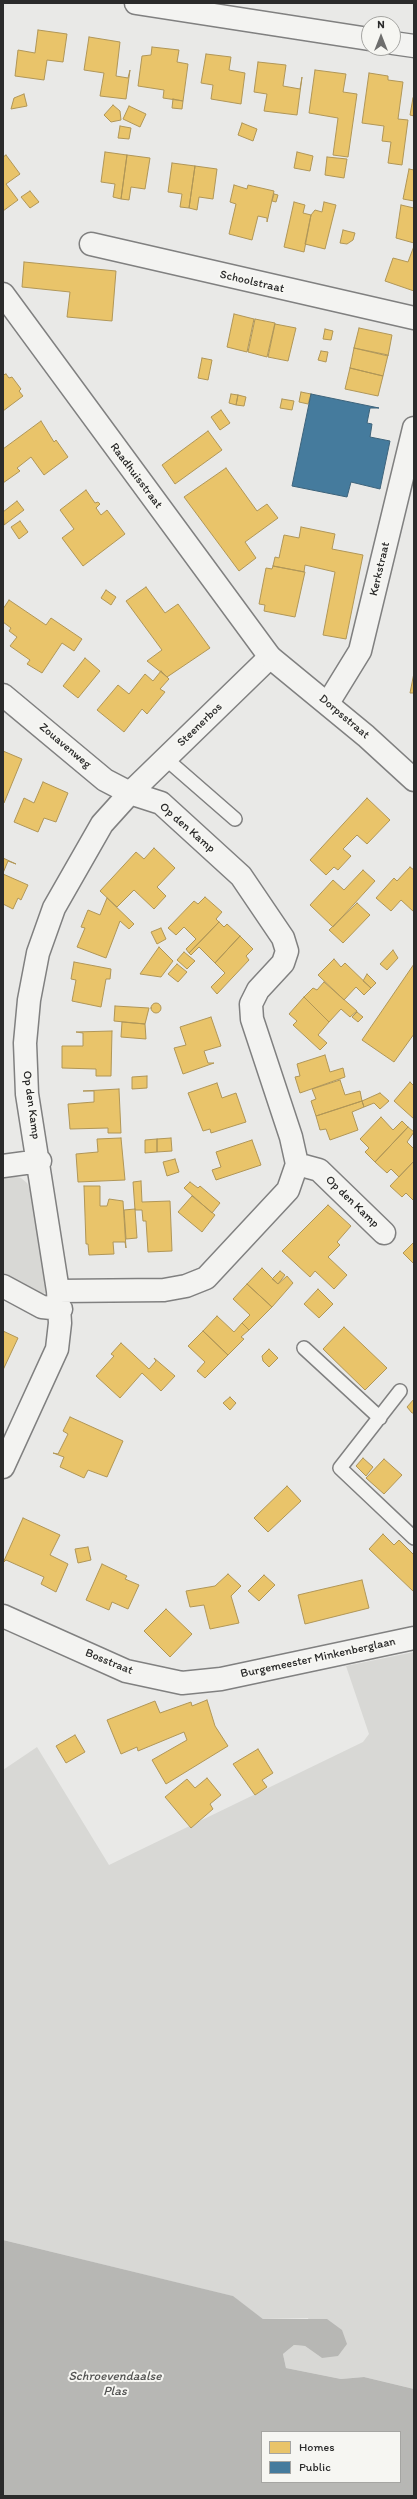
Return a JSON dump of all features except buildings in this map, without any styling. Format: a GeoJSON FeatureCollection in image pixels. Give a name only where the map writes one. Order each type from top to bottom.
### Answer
{"type":"FeatureCollection","features":[{"type":"Feature","properties":{"kind":"street"},"geometry":{"type":"LineString","coordinates":[[136,3],[361,38]]}},
{"type":"Feature","properties":{"kind":"street"},"geometry":{"type":"LineString","coordinates":[[401,44],[414,46]]}},
{"type":"Feature","properties":{"kind":"street","name":"Schoolstraat"},"geometry":{"type":"LineString","coordinates":[[91,244],[414,318]]}},
{"type":"Feature","properties":{"kind":"street","name":"Raadhuisstraat"},"geometry":{"type":"LineString","coordinates":[[3,294],[270,657]]}},
{"type":"Feature","properties":{"kind":"street","name":"Kerkstraat"},"geometry":{"type":"LineString","coordinates":[[328,703],[360,651],[414,428]]}},
{"type":"Feature","properties":{"kind":"street","name":"Dorpsstraat"},"geometry":{"type":"LineString","coordinates":[[270,657],[328,703],[414,780]]}},
{"type":"Feature","properties":{"kind":"street","name":"Steenerbos"},"geometry":{"type":"LineString","coordinates":[[130,793],[270,657]]}},
{"type":"Feature","properties":{"kind":"street","name":"Zouavenweg"},"geometry":{"type":"LineString","coordinates":[[3,695],[105,780],[130,793]]}},
{"type":"Feature","properties":{"kind":"street","name":"Op den Kamp"},"geometry":{"type":"LineString","coordinates":[[3,1467],[57,1349],[60,1300],[40,1161],[28,1094],[25,1043],[28,1000],[38,953],[54,908],[74,870],[102,824],[130,793],[161,803],[241,876],[283,938],[286,951],[283,963],[258,990],[251,1004],[252,1019],[291,1137],[297,1164],[319,1170],[384,1233]]}},
{"type":"Feature","properties":{"kind":"street"},"geometry":{"type":"LineString","coordinates":[[3,1166],[40,1161]]}},
{"type":"Feature","properties":{"kind":"street"},"geometry":{"type":"LineString","coordinates":[[3,1286],[42,1307],[60,1300],[164,1290],[186,1286],[206,1278],[288,1190],[297,1164]]}},
{"type":"Feature","properties":{"kind":"street","name":"Bosstraat"},"geometry":{"type":"LineString","coordinates":[[3,1616],[126,1670],[182,1683],[221,1679]]}},
{"type":"Feature","properties":{"kind":"street","name":"Burgemeester Minkenberglaan"},"geometry":{"type":"LineString","coordinates":[[221,1679],[414,1638]]}},
{"type":"Feature","properties":{"kind":"lane"},"geometry":{"type":"LineString","coordinates":[[165,758],[235,819]]}},
{"type":"Feature","properties":{"kind":"lane"},"geometry":{"type":"LineString","coordinates":[[304,1348],[380,1418]]}},
{"type":"Feature","properties":{"kind":"lane"},"geometry":{"type":"LineString","coordinates":[[400,1392],[340,1468],[414,1538]]}},
{"type":"Feature","properties":{"kind":"shaded area"},"geometry":{"type":"Polygon","coordinates":[[[9,1175],[21,1178],[27,1183],[32,1194],[46,1293],[32,1295],[3,1279],[3,1176],[9,1175]]]}},
{"type":"Feature","properties":{"kind":"shaded area"},"geometry":{"type":"Polygon","coordinates":[[[414,1652],[414,2389],[364,2377],[341,2379],[286,2368],[283,2354],[294,2345],[305,2346],[322,2358],[308,2318],[263,2319],[232,2296],[3,2240],[3,1770],[37,1747],[109,1865],[363,1742],[369,1734],[346,1666],[414,1652]]]}},
{"type":"Feature","properties":{"kind":"water","name":"Schroevendaalse Plas"},"geometry":{"type":"Polygon","coordinates":[[[3,2240],[233,2296],[263,2319],[327,2319],[342,2330],[347,2344],[338,2356],[322,2358],[305,2346],[294,2345],[283,2354],[286,2368],[341,2379],[364,2377],[414,2389],[414,2496],[3,2496],[3,2240]]]}}]}
